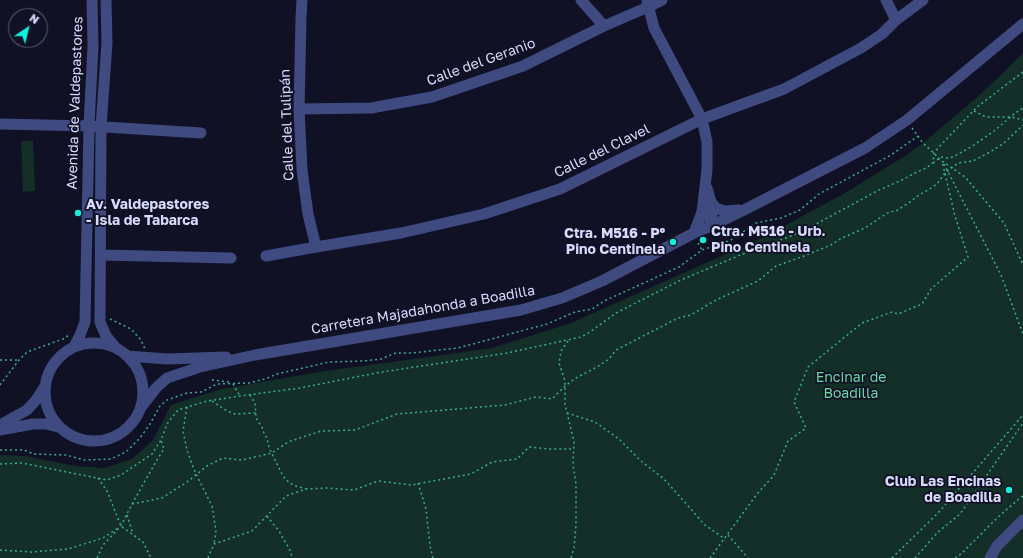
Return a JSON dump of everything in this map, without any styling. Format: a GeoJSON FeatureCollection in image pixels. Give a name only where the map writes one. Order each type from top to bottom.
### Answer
{"type":"FeatureCollection","features":[{"type":"Feature","properties":{"kind":"street","name":"Avenida de Valdepastores"},"geometry":{"type":"LineString","coordinates":[[74,347],[85,322],[89,126],[93,46],[92,0]]}},
{"type":"Feature","properties":{"kind":"street","name":"Avenida de Valdepastores"},"geometry":{"type":"LineString","coordinates":[[106,0],[106,43],[101,127],[100,322],[106,336],[116,348]]}},
{"type":"Feature","properties":{"kind":"street","name":"Calle del Tulipán"},"geometry":{"type":"LineString","coordinates":[[302,0],[299,109],[302,170],[308,214],[316,247]]}},
{"type":"Feature","properties":{"kind":"street"},"geometry":{"type":"LineString","coordinates":[[580,0],[604,26]]}},
{"type":"Feature","properties":{"kind":"street","name":"Calle del Geranio"},"geometry":{"type":"LineString","coordinates":[[299,109],[371,108],[432,97],[523,66],[647,4],[662,0]]}},
{"type":"Feature","properties":{"kind":"street"},"geometry":{"type":"LineString","coordinates":[[886,0],[896,20]]}},
{"type":"Feature","properties":{"kind":"street","name":"Calle del Clavel"},"geometry":{"type":"LineString","coordinates":[[266,256],[409,232],[484,214],[560,189],[702,119],[784,89],[861,48],[882,34],[896,20],[923,0]]}},
{"type":"Feature","properties":{"kind":"street"},"geometry":{"type":"LineString","coordinates":[[647,4],[654,28],[702,119],[707,142],[706,182],[702,212],[696,238]]}},
{"type":"Feature","properties":{"kind":"street","name":"Carretera Majadahonda a Boadilla"},"geometry":{"type":"LineString","coordinates":[[142,406],[156,388],[167,378],[200,367],[255,356],[521,310],[562,298],[602,281],[696,238],[709,227],[865,148],[906,120],[1023,24]]}},
{"type":"Feature","properties":{"kind":"street"},"geometry":{"type":"LineString","coordinates":[[0,124],[89,126],[201,133]]}},
{"type":"Feature","properties":{"kind":"street"},"geometry":{"type":"LineString","coordinates":[[706,182],[711,202],[712,214],[709,227]]}},
{"type":"Feature","properties":{"kind":"street"},"geometry":{"type":"LineString","coordinates":[[711,202],[716,208],[724,211],[744,210]]}},
{"type":"Feature","properties":{"kind":"street"},"geometry":{"type":"LineString","coordinates":[[101,255],[231,258]]}},
{"type":"Feature","properties":{"kind":"street"},"geometry":{"type":"LineString","coordinates":[[88,343],[102,344],[116,348],[128,356],[142,379],[144,393],[142,406],[136,419],[126,430],[113,438],[99,442],[84,441],[70,436],[58,427],[50,415],[45,401],[45,386],[48,374],[54,363],[63,354],[74,347],[88,343]]}},
{"type":"Feature","properties":{"kind":"street","name":"Carretera Majadahonda a Boadilla"},"geometry":{"type":"LineString","coordinates":[[128,356],[167,359],[255,356]]}},
{"type":"Feature","properties":{"kind":"street"},"geometry":{"type":"LineString","coordinates":[[0,426],[27,410],[37,399],[45,386]]}},
{"type":"Feature","properties":{"kind":"street"},"geometry":{"type":"LineString","coordinates":[[0,430],[33,424],[46,424],[58,427]]}},
{"type":"Feature","properties":{"kind":"street"},"geometry":{"type":"LineString","coordinates":[[990,558],[997,546],[1023,520]]}},
{"type":"Feature","properties":{"kind":"path"},"geometry":{"type":"LineString","coordinates":[[934,163],[934,153],[974,112],[977,107],[1023,72]]}},
{"type":"Feature","properties":{"kind":"path"},"geometry":{"type":"LineString","coordinates":[[0,464],[22,463],[107,480],[122,475],[152,454],[161,440],[167,424],[178,410],[187,407],[211,400],[300,388],[507,353],[581,337],[616,313],[681,280],[757,248],[789,237],[877,191],[926,168],[941,157],[953,157],[994,131],[1023,108]]}},
{"type":"Feature","properties":{"kind":"path"},"geometry":{"type":"LineString","coordinates":[[974,112],[986,117],[1010,117],[1023,120]]}},
{"type":"Feature","properties":{"kind":"path"},"geometry":{"type":"LineString","coordinates":[[906,120],[923,143],[942,161],[965,178],[1004,223],[1023,266]]}},
{"type":"Feature","properties":{"kind":"path"},"geometry":{"type":"LineString","coordinates":[[132,504],[162,498],[207,466],[223,458],[242,460],[272,453],[288,442],[321,431],[355,430],[397,414],[505,405],[536,397],[552,399],[565,386],[576,378],[597,367],[609,359],[616,350],[643,335],[678,318],[691,315],[716,300],[758,281],[776,266],[830,245],[866,228],[889,212],[896,211],[937,184],[947,171],[958,163],[973,161],[990,152],[1004,143],[1023,125]]}},
{"type":"Feature","properties":{"kind":"path"},"geometry":{"type":"LineString","coordinates":[[942,161],[1001,276],[1023,334]]}},
{"type":"Feature","properties":{"kind":"path"},"geometry":{"type":"LineString","coordinates":[[710,558],[757,494],[774,475],[788,441],[806,428],[794,402],[808,367],[862,323],[892,312],[898,314],[922,304],[931,289],[968,257],[955,216],[942,161]]}},
{"type":"Feature","properties":{"kind":"path"},"geometry":{"type":"LineString","coordinates":[[696,238],[702,250]]}},
{"type":"Feature","properties":{"kind":"path"},"geometry":{"type":"LineString","coordinates":[[0,385],[27,352],[63,339],[70,334]]}},
{"type":"Feature","properties":{"kind":"path"},"geometry":{"type":"LineString","coordinates":[[568,340],[561,351],[559,363],[565,381],[565,404],[574,442],[573,465],[576,484],[576,525],[574,548],[571,558]]}},
{"type":"Feature","properties":{"kind":"path"},"geometry":{"type":"LineString","coordinates":[[0,360],[19,360]]}},
{"type":"Feature","properties":{"kind":"path"},"geometry":{"type":"LineString","coordinates":[[212,380],[232,383],[240,396]]}},
{"type":"Feature","properties":{"kind":"path"},"geometry":{"type":"LineString","coordinates":[[0,450],[24,450],[34,454],[66,455],[84,460],[111,459],[126,452],[140,438],[160,406],[167,400],[187,393],[201,392],[217,384],[232,383]]}},
{"type":"Feature","properties":{"kind":"path"},"geometry":{"type":"LineString","coordinates":[[250,394],[255,403],[256,418],[267,438],[282,474],[286,480],[293,485],[306,489]]}},
{"type":"Feature","properties":{"kind":"path"},"geometry":{"type":"LineString","coordinates":[[211,400],[227,411],[235,414],[256,413]]}},
{"type":"Feature","properties":{"kind":"path"},"geometry":{"type":"LineString","coordinates":[[187,407],[183,431],[187,450],[196,475],[212,506],[216,531],[214,544],[208,558]]}},
{"type":"Feature","properties":{"kind":"path"},"geometry":{"type":"LineString","coordinates":[[567,413],[594,422],[620,439],[641,461],[664,479],[705,525],[725,539]]}},
{"type":"Feature","properties":{"kind":"path"},"geometry":{"type":"LineString","coordinates":[[892,558],[938,513],[1023,415]]}},
{"type":"Feature","properties":{"kind":"path"},"geometry":{"type":"LineString","coordinates":[[915,558],[938,532],[960,514],[1023,423]]}},
{"type":"Feature","properties":{"kind":"path"},"geometry":{"type":"LineString","coordinates":[[97,558],[103,546],[121,526],[164,449],[161,440]]}},
{"type":"Feature","properties":{"kind":"path"},"geometry":{"type":"LineString","coordinates":[[214,544],[252,531],[286,496],[306,489],[327,488],[354,490],[378,481],[411,485],[471,474],[492,462],[517,460],[529,447],[574,449]]}},
{"type":"Feature","properties":{"kind":"path"},"geometry":{"type":"LineString","coordinates":[[98,478],[107,491],[121,526],[143,542],[151,558]]}},
{"type":"Feature","properties":{"kind":"path"},"geometry":{"type":"LineString","coordinates":[[418,483],[426,509],[430,546],[433,558]]}},
{"type":"Feature","properties":{"kind":"path"},"geometry":{"type":"LineString","coordinates":[[955,558],[961,554],[997,518],[1023,496]]}},
{"type":"Feature","properties":{"kind":"path"},"geometry":{"type":"LineString","coordinates":[[127,515],[133,535]]}},
{"type":"Feature","properties":{"kind":"path"},"geometry":{"type":"LineString","coordinates":[[267,516],[279,531],[291,552],[292,558]]}},
{"type":"Feature","properties":{"kind":"path"},"geometry":{"type":"LineString","coordinates":[[0,550],[31,552],[68,549],[103,538],[121,526]]}},
{"type":"Feature","properties":{"kind":"path"},"geometry":{"type":"LineString","coordinates":[[728,535],[748,558]]}},
{"type":"Feature","properties":{"kind":"green space","name":"Encinar de Boadilla"},"geometry":{"type":"Polygon","coordinates":[[[1023,53],[1023,558],[0,558],[0,455],[25,456],[76,466],[104,468],[132,459],[153,440],[171,405],[196,397],[222,389],[319,372],[492,348],[571,323],[762,238],[845,193],[905,156],[923,143],[982,93],[1023,53]]]}},
{"type":"Feature","properties":{"kind":"green space"},"geometry":{"type":"Polygon","coordinates":[[[21,141],[33,141],[35,191],[23,192],[21,141]]]}},
{"type":"Feature","properties":{"kind":"place","name":"Av. Valdepastores - Isla de Tabarca"},"geometry":{"type":"Point","coordinates":[78,213]}},
{"type":"Feature","properties":{"kind":"place","name":"Ctra. M516 - Urb. Pino Centinela"},"geometry":{"type":"Point","coordinates":[703,240]}},
{"type":"Feature","properties":{"kind":"place","name":"Ctra. M516 - Pº Pino Centinela"},"geometry":{"type":"Point","coordinates":[673,242]}},
{"type":"Feature","properties":{"kind":"place","name":"Club Las Encinas de Boadilla"},"geometry":{"type":"Point","coordinates":[1009,490]}}]}
